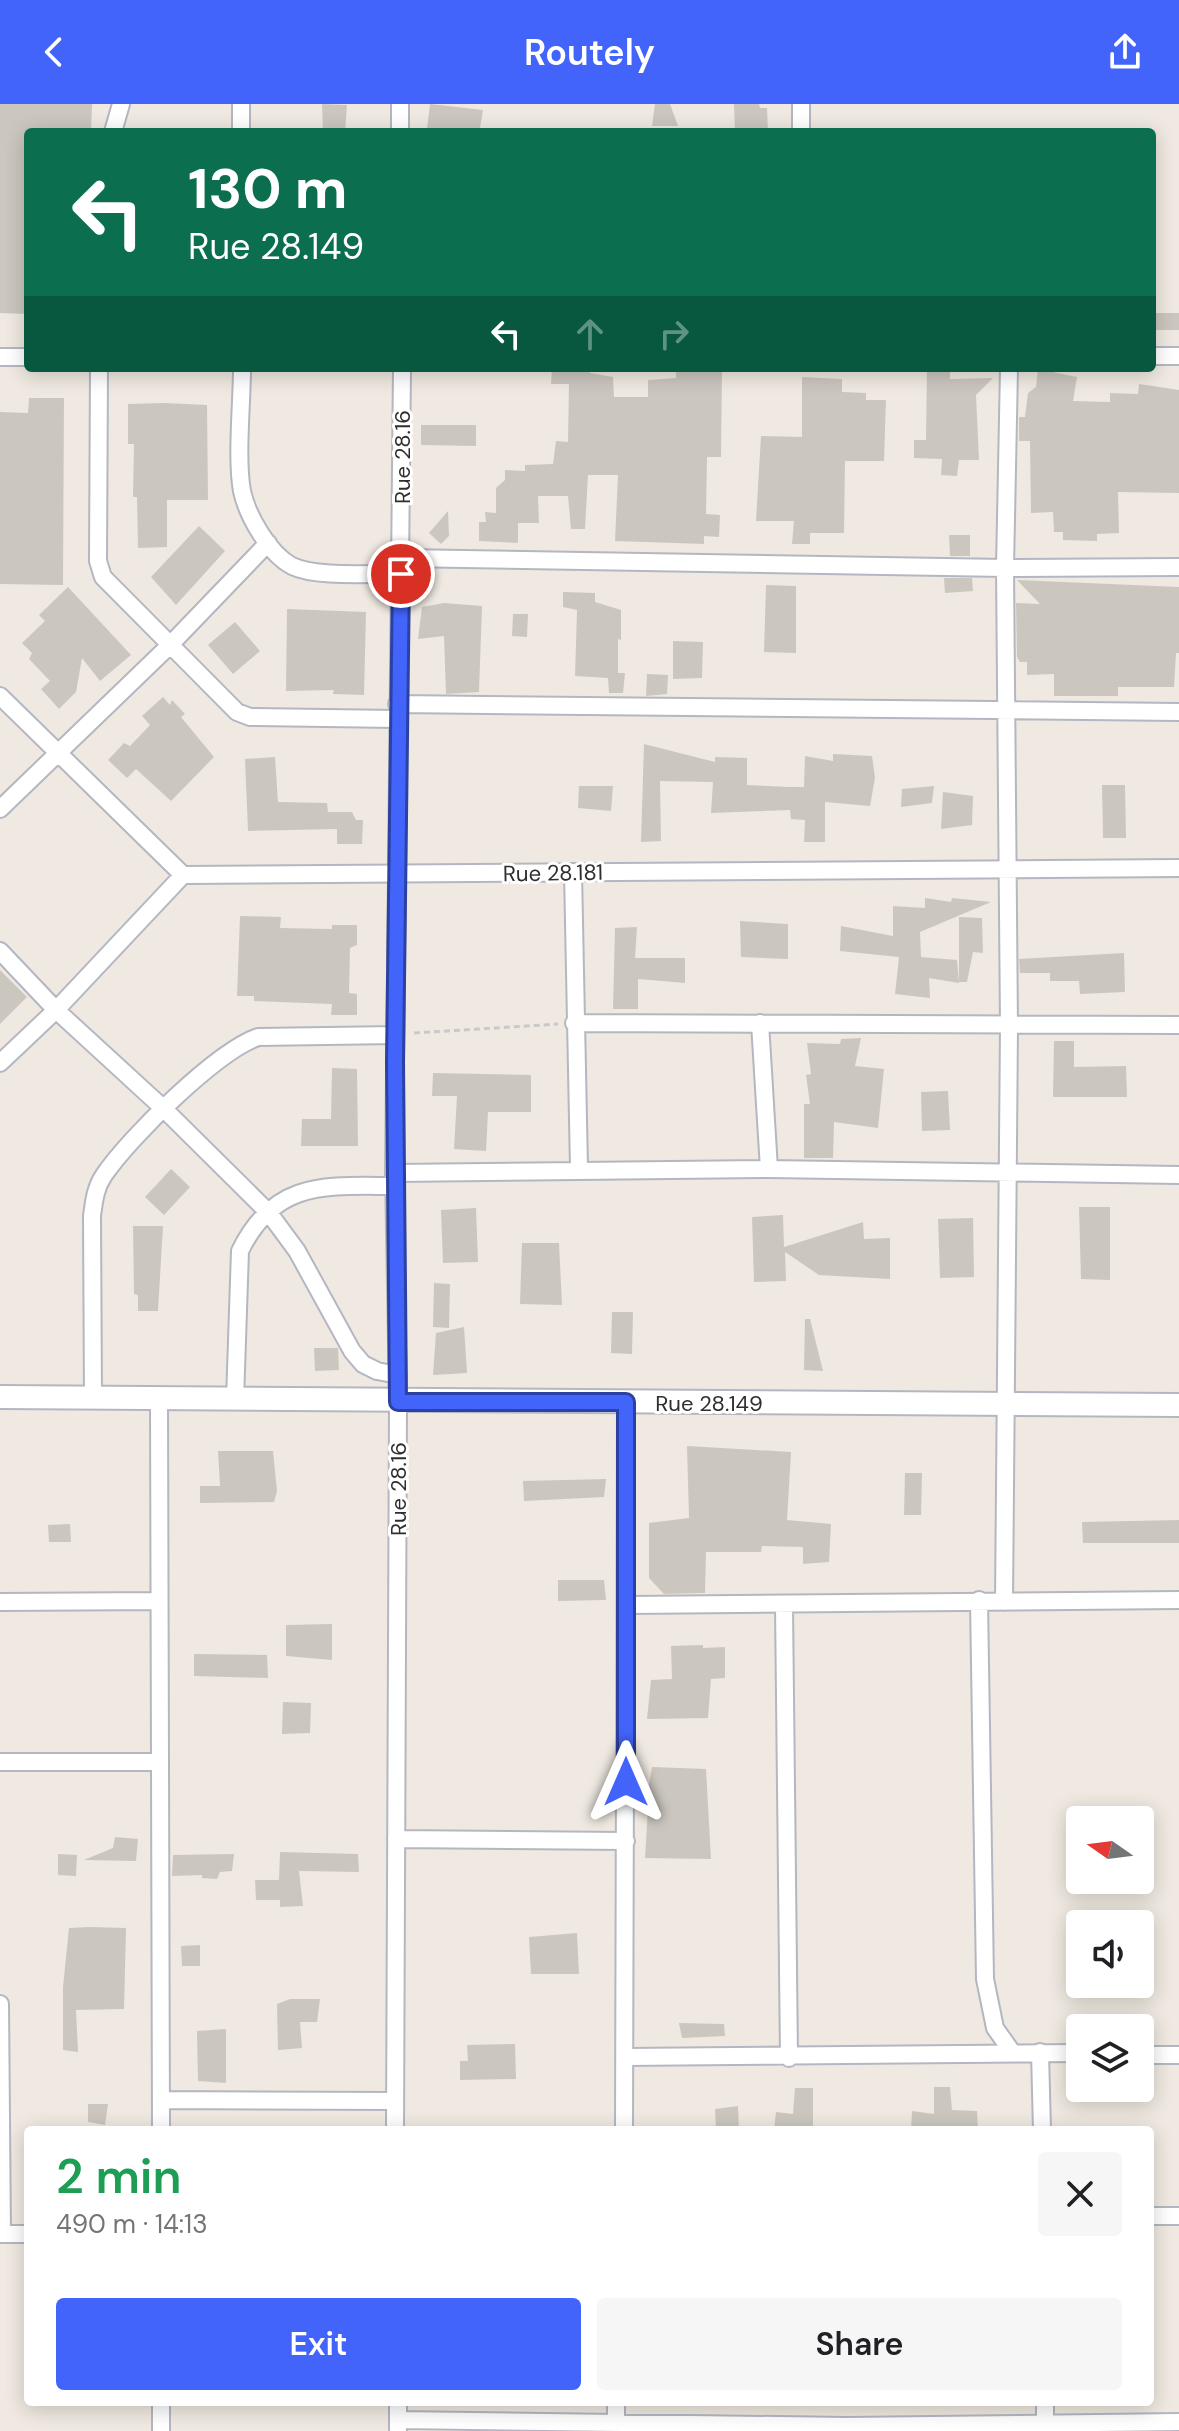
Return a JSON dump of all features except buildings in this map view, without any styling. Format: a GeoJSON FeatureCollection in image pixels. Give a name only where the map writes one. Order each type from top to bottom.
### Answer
{"type":"FeatureCollection","features":[{"type":"Feature","properties":{"kind":"street"},"geometry":{"type":"LineString","coordinates":[[114,128],[121,104]]}},
{"type":"Feature","properties":{"kind":"street"},"geometry":{"type":"LineString","coordinates":[[241,104],[241,128]]}},
{"type":"Feature","properties":{"kind":"street"},"geometry":{"type":"LineString","coordinates":[[400,104],[400,128]]}},
{"type":"Feature","properties":{"kind":"street"},"geometry":{"type":"LineString","coordinates":[[801,104],[801,128]]}},
{"type":"Feature","properties":{"kind":"street"},"geometry":{"type":"LineString","coordinates":[[1156,356],[1179,356]]}},
{"type":"Feature","properties":{"kind":"street"},"geometry":{"type":"LineString","coordinates":[[0,357],[24,357]]}},
{"type":"Feature","properties":{"kind":"street"},"geometry":{"type":"LineString","coordinates":[[99,372],[99,569],[228,706],[250,717],[397,712],[1179,712]]}},
{"type":"Feature","properties":{"kind":"street"},"geometry":{"type":"LineString","coordinates":[[242,372],[242,490],[249,511],[268,543],[290,565],[308,571],[401,566],[1179,567]]}},
{"type":"Feature","properties":{"kind":"street","name":"Rue 28.16"},"geometry":{"type":"LineString","coordinates":[[395,2126],[398,1375],[395,1035],[402,372]]}},
{"type":"Feature","properties":{"kind":"street"},"geometry":{"type":"LineString","coordinates":[[1004,1602],[1009,1027],[1005,568],[1009,372]]}},
{"type":"Feature","properties":{"kind":"street"},"geometry":{"type":"LineString","coordinates":[[0,809],[169,646],[268,543]]}},
{"type":"Feature","properties":{"kind":"street"},"geometry":{"type":"LineString","coordinates":[[0,696],[183,875],[56,1010],[0,1063]]}},
{"type":"Feature","properties":{"kind":"street","name":"Rue 28.181"},"geometry":{"type":"LineString","coordinates":[[183,875],[1179,868]]}},
{"type":"Feature","properties":{"kind":"street"},"geometry":{"type":"LineString","coordinates":[[573,872],[579,1169]]}},
{"type":"Feature","properties":{"kind":"street"},"geometry":{"type":"LineString","coordinates":[[0,951],[56,1010],[164,1109],[269,1213],[297,1251],[352,1351],[363,1364],[377,1371],[398,1375]]}},
{"type":"Feature","properties":{"kind":"street"},"geometry":{"type":"LineString","coordinates":[[574,1023],[1009,1027],[1179,1025]]}},
{"type":"Feature","properties":{"kind":"street"},"geometry":{"type":"LineString","coordinates":[[760,1023],[769,1169]]}},
{"type":"Feature","properties":{"kind":"street"},"geometry":{"type":"LineString","coordinates":[[93,1398],[95,1193],[104,1175],[164,1109],[239,1044],[258,1037],[395,1035]]}},
{"type":"Feature","properties":{"kind":"street"},"geometry":{"type":"LineString","coordinates":[[235,1400],[240,1251],[247,1237],[269,1213],[299,1191],[320,1185],[579,1169],[1179,1175]]}},
{"type":"Feature","properties":{"kind":"street","name":"Rue 28.149"},"geometry":{"type":"LineString","coordinates":[[0,1397],[1179,1405]]}},
{"type":"Feature","properties":{"kind":"street"},"geometry":{"type":"LineString","coordinates":[[159,1400],[161,2126]]}},
{"type":"Feature","properties":{"kind":"street"},"geometry":{"type":"LineString","coordinates":[[624,2126],[628,1605],[626,1402]]}},
{"type":"Feature","properties":{"kind":"street"},"geometry":{"type":"LineString","coordinates":[[628,1605],[784,1606],[979,1600],[1179,1600]]}},
{"type":"Feature","properties":{"kind":"street"},"geometry":{"type":"LineString","coordinates":[[979,1600],[985,1979],[995,2028],[1012,2052]]}},
{"type":"Feature","properties":{"kind":"street"},"geometry":{"type":"LineString","coordinates":[[0,1602],[159,1601]]}},
{"type":"Feature","properties":{"kind":"street"},"geometry":{"type":"LineString","coordinates":[[784,1606],[789,2058]]}},
{"type":"Feature","properties":{"kind":"street"},"geometry":{"type":"LineString","coordinates":[[0,1762],[160,1762]]}},
{"type":"Feature","properties":{"kind":"street"},"geometry":{"type":"LineString","coordinates":[[396,1839],[626,1841]]}},
{"type":"Feature","properties":{"kind":"street"},"geometry":{"type":"LineString","coordinates":[[0,2004],[1,2234],[24,2234]]}},
{"type":"Feature","properties":{"kind":"street"},"geometry":{"type":"LineString","coordinates":[[1040,2052],[1042,2126]]}},
{"type":"Feature","properties":{"kind":"street"},"geometry":{"type":"LineString","coordinates":[[625,2057],[789,2058],[1066,2053]]}},
{"type":"Feature","properties":{"kind":"street"},"geometry":{"type":"LineString","coordinates":[[1154,2055],[1179,2055]]}},
{"type":"Feature","properties":{"kind":"street"},"geometry":{"type":"LineString","coordinates":[[161,2100],[395,2101]]}},
{"type":"Feature","properties":{"kind":"street"},"geometry":{"type":"LineString","coordinates":[[1154,2216],[1179,2216]]}},
{"type":"Feature","properties":{"kind":"street"},"geometry":{"type":"LineString","coordinates":[[161,2406],[161,2431]]}},
{"type":"Feature","properties":{"kind":"street"},"geometry":{"type":"LineString","coordinates":[[616,2406],[616,2427]]}},
{"type":"Feature","properties":{"kind":"street"},"geometry":{"type":"LineString","coordinates":[[1045,2406],[1045,2427]]}},
{"type":"Feature","properties":{"kind":"street"},"geometry":{"type":"LineString","coordinates":[[398,2425],[846,2428],[1045,2427],[1179,2422]]}},
{"type":"Feature","properties":{"kind":"path"},"geometry":{"type":"LineString","coordinates":[[395,1035],[574,1023]]}},
{"type":"Feature","properties":{"kind":"route"},"geometry":{"type":"LineString","coordinates":[[401,574],[394,1173],[398,1402],[626,1402],[626,1782]]}}]}
